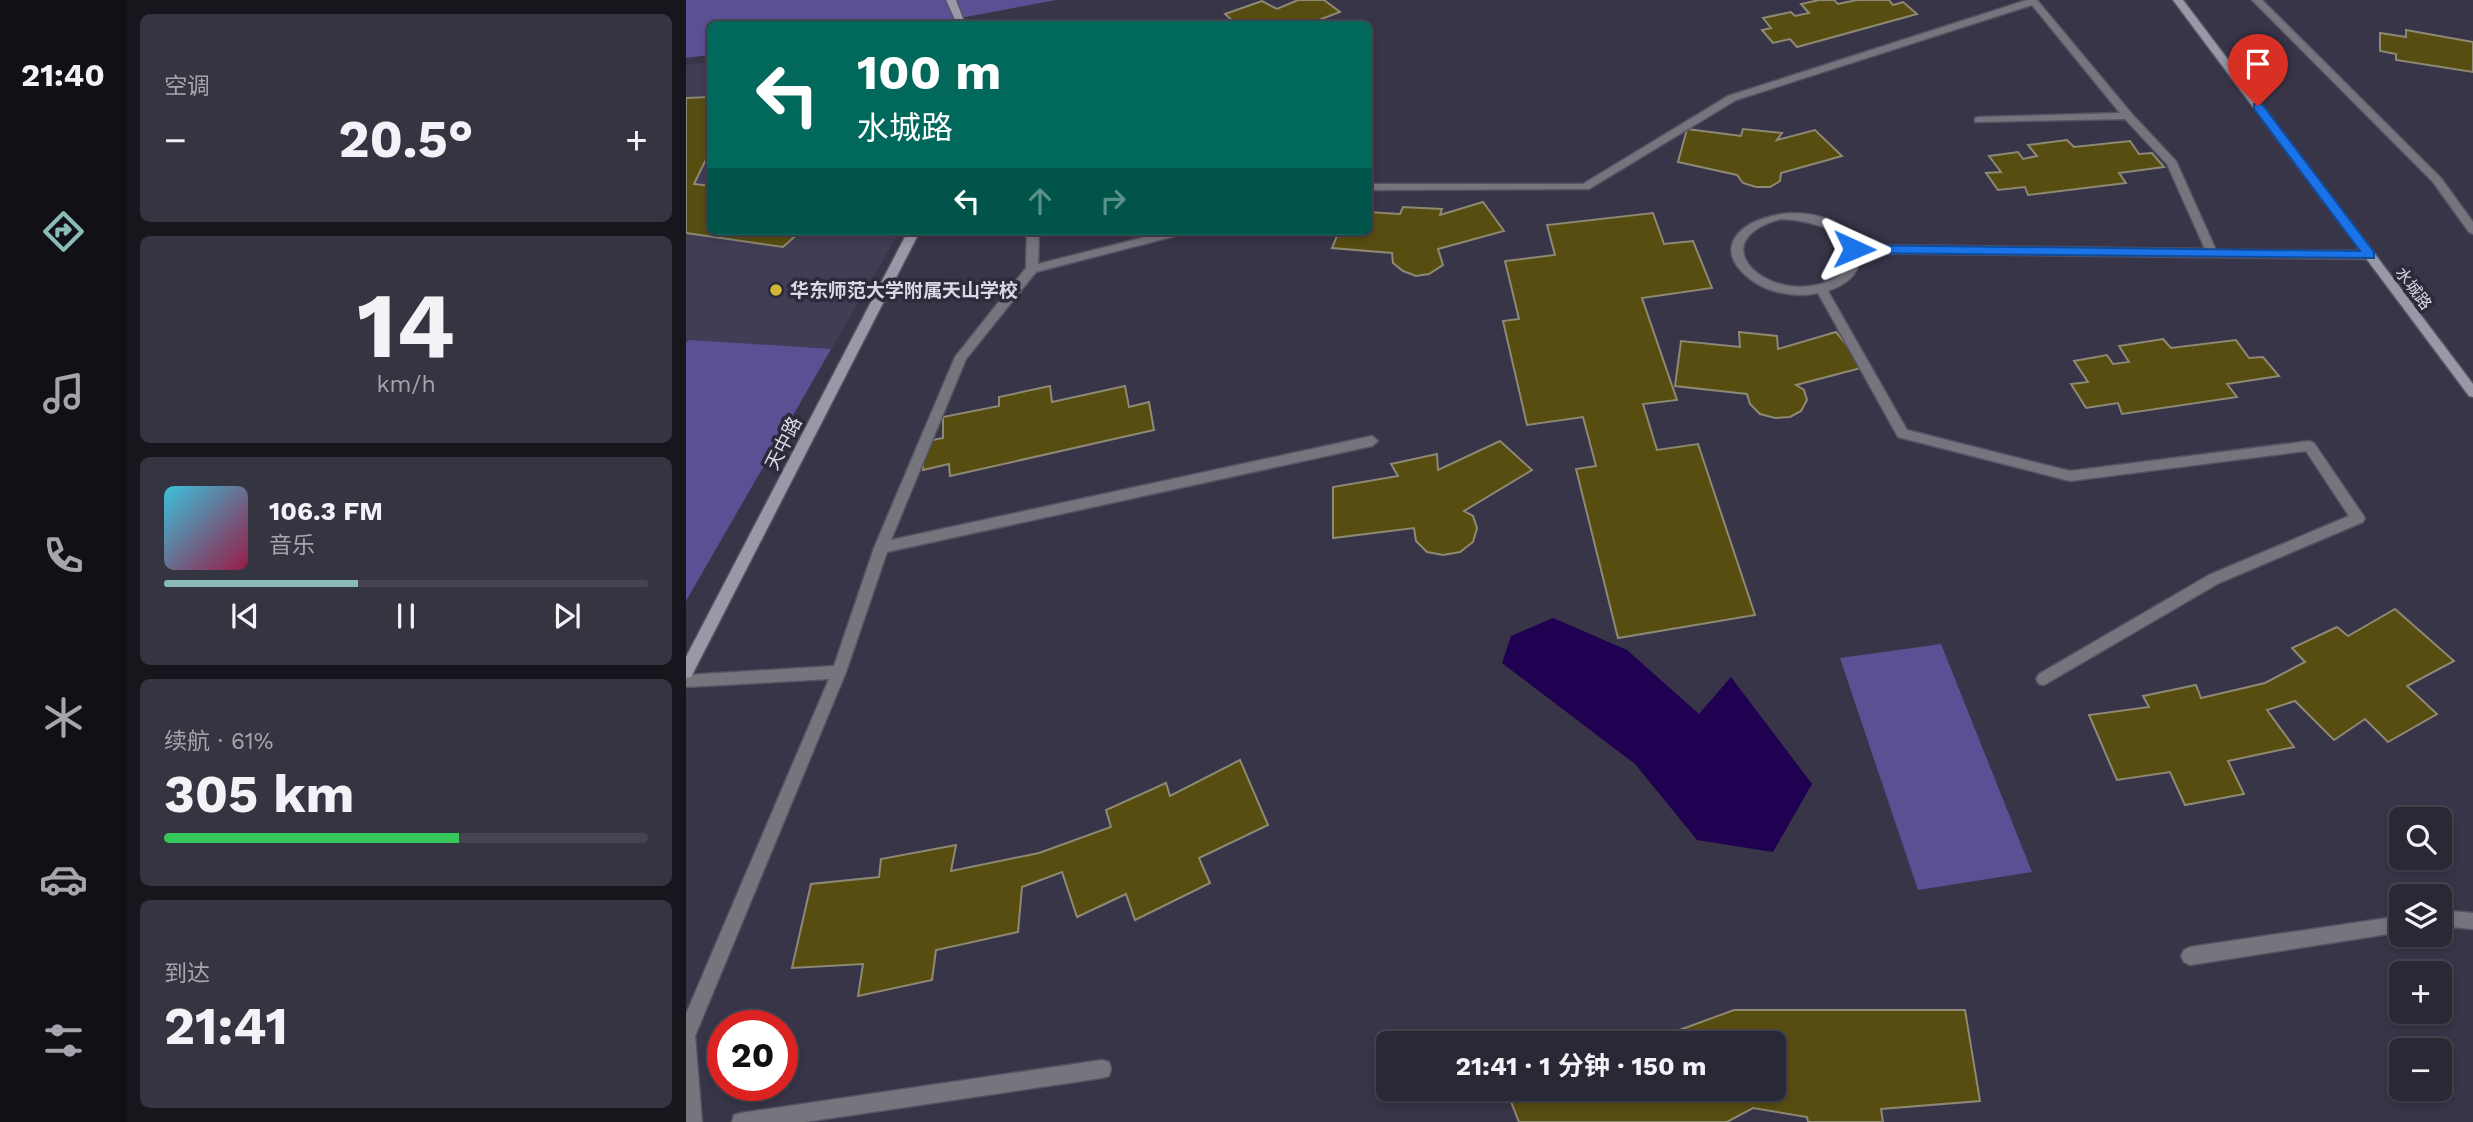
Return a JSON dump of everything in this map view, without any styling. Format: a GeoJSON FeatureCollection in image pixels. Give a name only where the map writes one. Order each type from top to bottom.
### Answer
{"type":"FeatureCollection","features":[{"type":"Feature","properties":{"kind":"street"},"geometry":{"type":"LineString","coordinates":[[951,0],[960,21]]}},
{"type":"Feature","properties":{"kind":"street","name":"水城路"},"geometry":{"type":"LineString","coordinates":[[2178,0],[2473,393]]}},
{"type":"Feature","properties":{"kind":"street","name":"天中路"},"geometry":{"type":"LineString","coordinates":[[686,672],[912,235]]}},
{"type":"Feature","properties":{"kind":"lane"},"geometry":{"type":"LineString","coordinates":[[2257,0],[2437,180],[2473,230]]}},
{"type":"Feature","properties":{"kind":"lane"},"geometry":{"type":"LineString","coordinates":[[1372,187],[1585,187],[1732,98],[2033,1],[2128,116],[2172,163],[2212,253]]}},
{"type":"Feature","properties":{"kind":"lane"},"geometry":{"type":"LineString","coordinates":[[1979,120],[2128,116]]}},
{"type":"Feature","properties":{"kind":"lane"},"geometry":{"type":"LineString","coordinates":[[1799,216],[1834,227],[1847,237],[1854,249],[1855,262],[1850,273],[1838,283],[1821,289],[1802,291],[1764,283],[1749,273],[1740,262],[1737,249],[1740,237],[1749,227],[1763,220],[1799,216]]}},
{"type":"Feature","properties":{"kind":"lane"},"geometry":{"type":"LineString","coordinates":[[1032,269],[1033,235]]}},
{"type":"Feature","properties":{"kind":"lane"},"geometry":{"type":"LineString","coordinates":[[693,1122],[686,1036],[839,672],[881,548],[961,357],[1032,269],[1167,235]]}},
{"type":"Feature","properties":{"kind":"lane"},"geometry":{"type":"LineString","coordinates":[[1854,249],[2370,255]]}},
{"type":"Feature","properties":{"kind":"lane"},"geometry":{"type":"LineString","coordinates":[[1821,289],[1903,434],[2070,476],[2309,446],[2358,518],[2214,579],[2043,679]]}},
{"type":"Feature","properties":{"kind":"lane"},"geometry":{"type":"LineString","coordinates":[[881,548],[1372,441]]}},
{"type":"Feature","properties":{"kind":"lane"},"geometry":{"type":"LineString","coordinates":[[686,681],[839,672]]}},
{"type":"Feature","properties":{"kind":"lane"},"geometry":{"type":"LineString","coordinates":[[2452,919],[2473,921]]}},
{"type":"Feature","properties":{"kind":"lane"},"geometry":{"type":"LineString","coordinates":[[2190,956],[2389,926]]}},
{"type":"Feature","properties":{"kind":"lane"},"geometry":{"type":"LineString","coordinates":[[741,1122],[1102,1069]]}},
{"type":"Feature","properties":{"kind":"shaded area"},"geometry":{"type":"Polygon","coordinates":[[[686,0],[1056,0],[944,21],[707,21],[707,55],[686,58],[686,0]]]}},
{"type":"Feature","properties":{"kind":"shaded area","name":"华东师范大学附属天山学校"},"geometry":{"type":"Polygon","coordinates":[[[707,62],[707,235],[898,235],[686,601],[686,65],[707,62]]]}},
{"type":"Feature","properties":{"kind":"shaded area"},"geometry":{"type":"Polygon","coordinates":[[[690,340],[831,349],[686,601],[686,342],[690,340]]]}},
{"type":"Feature","properties":{"kind":"shaded area"},"geometry":{"type":"Polygon","coordinates":[[[1553,618],[1627,650],[1699,714],[1731,677],[1812,784],[1773,852],[1697,840],[1635,764],[1502,663],[1511,636],[1553,618]]]}},
{"type":"Feature","properties":{"kind":"shaded area"},"geometry":{"type":"Polygon","coordinates":[[[1941,644],[2032,872],[1918,890],[1840,658],[1941,644]]]}},
{"type":"Feature","properties":{"kind":"building"},"geometry":{"type":"Polygon","coordinates":[[[1298,0],[1324,0],[1340,12],[1316,21],[1233,21],[1225,14],[1262,1],[1277,9],[1298,0]]]}},
{"type":"Feature","properties":{"kind":"building"},"geometry":{"type":"Polygon","coordinates":[[[1834,0],[1838,4],[1857,0],[1889,0],[1893,5],[1903,2],[1917,14],[1797,47],[1790,39],[1773,43],[1762,30],[1771,28],[1763,18],[1791,12],[1795,16],[1809,13],[1801,4],[1834,0]]]}},
{"type":"Feature","properties":{"kind":"building"},"geometry":{"type":"Polygon","coordinates":[[[2406,30],[2473,42],[2473,72],[2396,60],[2396,54],[2380,51],[2380,33],[2406,37],[2406,30]]]}},
{"type":"Feature","properties":{"kind":"building"},"geometry":{"type":"Polygon","coordinates":[[[707,97],[707,157],[694,184],[707,186],[707,235],[796,235],[783,247],[686,233],[686,98],[707,97]]]}},
{"type":"Feature","properties":{"kind":"building"},"geometry":{"type":"Polygon","coordinates":[[[1687,129],[1741,136],[1743,129],[1782,133],[1777,140],[1815,130],[1842,156],[1781,173],[1780,181],[1770,187],[1756,187],[1743,183],[1737,175],[1678,162],[1687,129]]]}},
{"type":"Feature","properties":{"kind":"building"},"geometry":{"type":"Polygon","coordinates":[[[2067,140],[2074,147],[2130,141],[2139,154],[2152,153],[2164,167],[2119,173],[2126,183],[2028,195],[2025,187],[1998,190],[1986,173],[2001,172],[1989,156],[2018,152],[2023,159],[2037,156],[2028,145],[2067,140]]]}},
{"type":"Feature","properties":{"kind":"building"},"geometry":{"type":"Polygon","coordinates":[[[1483,202],[1504,231],[1438,249],[1443,265],[1429,274],[1416,276],[1393,263],[1392,253],[1332,248],[1337,235],[1372,235],[1372,212],[1400,214],[1403,207],[1442,209],[1440,215],[1483,202]]]}},
{"type":"Feature","properties":{"kind":"building"},"geometry":{"type":"Polygon","coordinates":[[[1653,213],[1664,244],[1693,241],[1712,288],[1642,298],[1677,400],[1643,404],[1657,450],[1698,444],[1755,615],[1618,638],[1576,469],[1596,466],[1583,417],[1527,425],[1503,321],[1519,319],[1505,261],[1555,255],[1547,225],[1653,213]]]}},
{"type":"Feature","properties":{"kind":"building"},"geometry":{"type":"Polygon","coordinates":[[[1739,332],[1777,336],[1778,349],[1836,332],[1865,367],[1796,385],[1804,390],[1807,400],[1801,411],[1790,417],[1775,418],[1760,414],[1750,404],[1747,394],[1675,386],[1681,341],[1740,347],[1739,332]]]}},
{"type":"Feature","properties":{"kind":"building"},"geometry":{"type":"Polygon","coordinates":[[[2163,339],[2171,348],[2236,340],[2249,358],[2263,357],[2279,376],[2227,384],[2237,397],[2122,414],[2118,403],[2086,408],[2071,384],[2088,382],[2074,361],[2107,355],[2113,364],[2129,362],[2119,346],[2163,339]]]}},
{"type":"Feature","properties":{"kind":"building"},"geometry":{"type":"Polygon","coordinates":[[[1050,386],[1052,402],[1125,386],[1129,407],[1149,402],[1154,430],[950,476],[949,464],[923,470],[923,442],[943,438],[943,417],[999,406],[999,397],[1050,386]]]}},
{"type":"Feature","properties":{"kind":"building"},"geometry":{"type":"Polygon","coordinates":[[[1500,441],[1532,470],[1464,511],[1473,516],[1477,528],[1473,542],[1460,552],[1443,555],[1427,552],[1416,541],[1414,528],[1333,538],[1333,487],[1398,476],[1391,464],[1437,454],[1438,470],[1500,441]]]}},
{"type":"Feature","properties":{"kind":"building"},"geometry":{"type":"Polygon","coordinates":[[[2395,609],[2454,661],[2407,686],[2437,714],[2388,742],[2365,719],[2334,740],[2295,701],[2267,710],[2294,747],[2228,761],[2244,794],[2185,805],[2170,772],[2117,780],[2089,715],[2149,707],[2143,696],[2196,685],[2201,698],[2265,683],[2305,662],[2292,648],[2337,627],[2348,636],[2395,609]]]}},
{"type":"Feature","properties":{"kind":"building"},"geometry":{"type":"Polygon","coordinates":[[[1240,760],[1268,825],[1199,858],[1210,883],[1135,920],[1126,894],[1077,917],[1062,872],[1022,887],[1018,932],[936,950],[932,980],[858,996],[863,964],[792,968],[811,884],[879,877],[881,859],[956,845],[951,871],[1039,853],[1111,827],[1106,810],[1166,783],[1170,796],[1240,760]]]}},
{"type":"Feature","properties":{"kind":"building"},"geometry":{"type":"Polygon","coordinates":[[[1734,1010],[1965,1010],[1980,1101],[1881,1109],[1883,1122],[1808,1122],[1807,1117],[1753,1108],[1727,1122],[1519,1122],[1511,1101],[1786,1101],[1786,1031],[1677,1031],[1734,1010]]]}},
{"type":"Feature","properties":{"kind":"place","name":"华东师范大学附属天山学校"},"geometry":{"type":"Point","coordinates":[776,290]}},
{"type":"Feature","properties":{"kind":"route"},"geometry":{"type":"LineString","coordinates":[[1854,249],[2370,255],[2258,106]]}}]}
